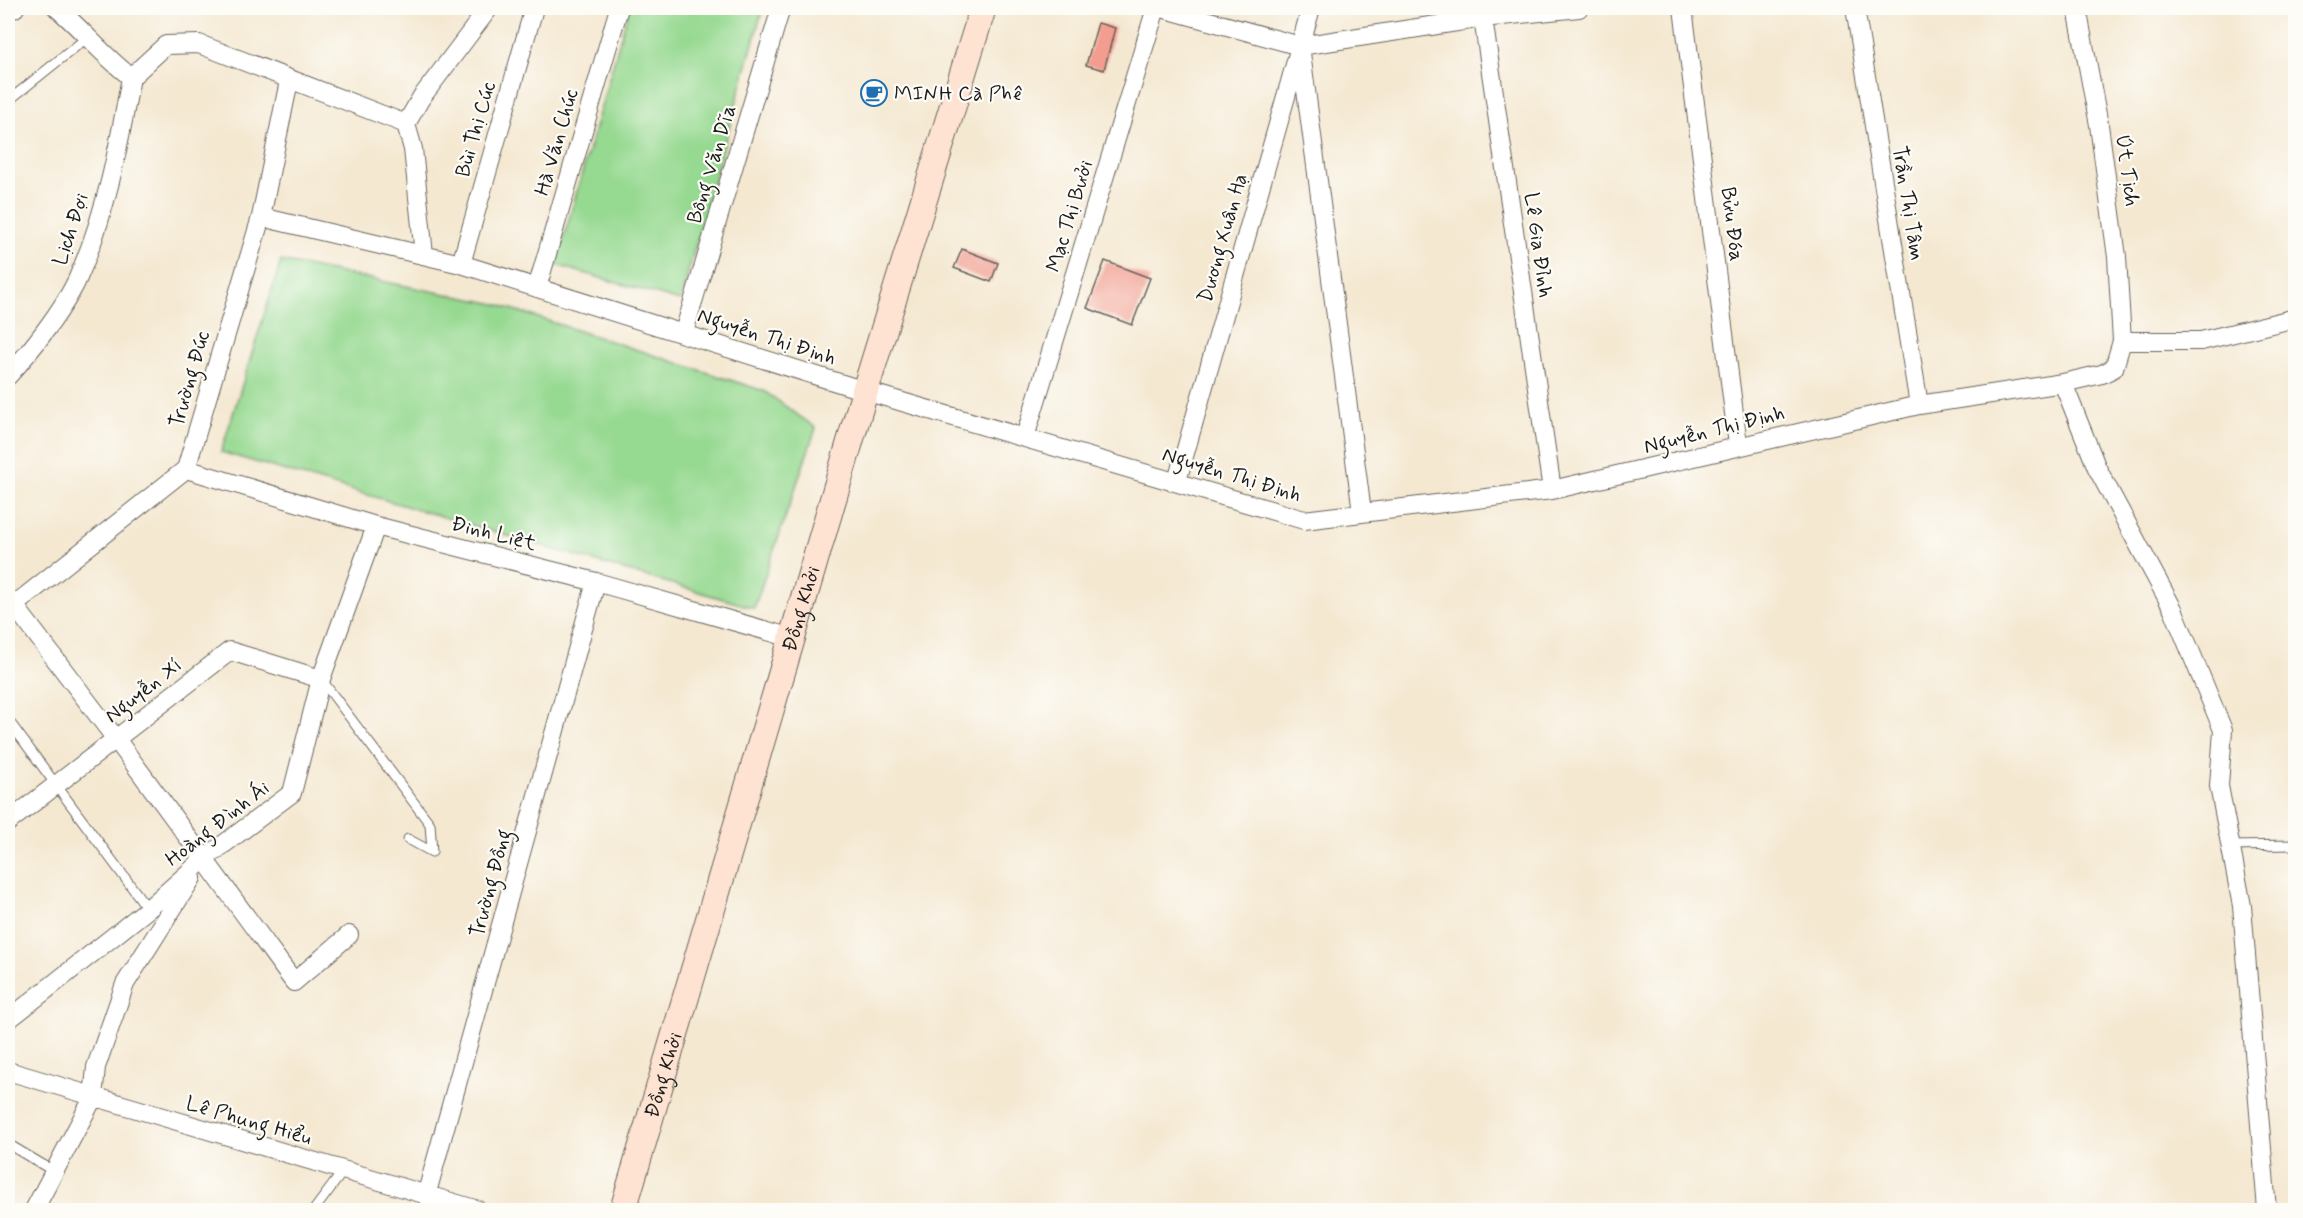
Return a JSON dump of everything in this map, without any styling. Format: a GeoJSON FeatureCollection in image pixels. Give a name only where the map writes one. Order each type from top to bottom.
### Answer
{"type":"FeatureCollection","features":[{"type":"Feature","properties":{"kind":"street"},"geometry":{"type":"LineString","coordinates":[[8,11],[15,8]]}},
{"type":"Feature","properties":{"kind":"street"},"geometry":{"type":"LineString","coordinates":[[57,8],[89,36],[112,63],[131,77],[166,45],[199,44],[289,81],[406,124]]}},
{"type":"Feature","properties":{"kind":"street"},"geometry":{"type":"LineString","coordinates":[[424,255],[413,149],[406,124],[421,98],[489,8]]}},
{"type":"Feature","properties":{"kind":"street","name":"Bùi Thị Cúc"},"geometry":{"type":"LineString","coordinates":[[461,264],[534,8]]}},
{"type":"Feature","properties":{"kind":"street","name":"Hà Văn Chúc"},"geometry":{"type":"LineString","coordinates":[[537,288],[619,8]]}},
{"type":"Feature","properties":{"kind":"street","name":"Bông Văn Dĩa"},"geometry":{"type":"LineString","coordinates":[[684,333],[781,8]]}},
{"type":"Feature","properties":{"kind":"street","name":"Đồng Khởi"},"geometry":{"type":"LineString","coordinates":[[623,1210],[865,391],[983,8]]}},
{"type":"Feature","properties":{"kind":"street","name":"Mạc Thị Bưởi"},"geometry":{"type":"LineString","coordinates":[[1025,437],[1155,8]]}},
{"type":"Feature","properties":{"kind":"street"},"geometry":{"type":"LineString","coordinates":[[1162,8],[1300,46],[1484,13],[1579,8]]}},
{"type":"Feature","properties":{"kind":"street","name":"Dương Xuân Hạ"},"geometry":{"type":"LineString","coordinates":[[1177,481],[1311,8]]}},
{"type":"Feature","properties":{"kind":"street","name":"Bửu Đóa"},"geometry":{"type":"LineString","coordinates":[[1683,8],[1738,446]]}},
{"type":"Feature","properties":{"kind":"street","name":"Trần Thị Tâm"},"geometry":{"type":"LineString","coordinates":[[1855,8],[1918,405]]}},
{"type":"Feature","properties":{"kind":"street","name":"Út Tịch"},"geometry":{"type":"LineString","coordinates":[[2077,8],[2099,125],[2117,256],[2122,341]]}},
{"type":"Feature","properties":{"kind":"street","name":"Lê Gia Đỉnh"},"geometry":{"type":"LineString","coordinates":[[1484,13],[1552,490]]}},
{"type":"Feature","properties":{"kind":"street"},"geometry":{"type":"LineString","coordinates":[[1300,46],[1362,512]]}},
{"type":"Feature","properties":{"kind":"street","name":"Lịch Đợi"},"geometry":{"type":"LineString","coordinates":[[8,376],[27,356],[76,282],[96,233],[116,158],[131,77]]}},
{"type":"Feature","properties":{"kind":"street","name":"Trường Đúc"},"geometry":{"type":"LineString","coordinates":[[186,469],[261,217],[289,81]]}},
{"type":"Feature","properties":{"kind":"street","name":"Nguyễn Thị Định"},"geometry":{"type":"LineString","coordinates":[[261,217],[461,264],[865,391],[1304,520],[1552,490],[1918,405],[2063,383],[2103,374],[2114,368],[2122,341]]}},
{"type":"Feature","properties":{"kind":"street"},"geometry":{"type":"LineString","coordinates":[[2122,341],[2201,341],[2295,318]]}},
{"type":"Feature","properties":{"kind":"street"},"geometry":{"type":"LineString","coordinates":[[2063,383],[2097,468],[2173,609],[2223,730],[2218,786],[2242,906],[2267,1210]]}},
{"type":"Feature","properties":{"kind":"street"},"geometry":{"type":"LineString","coordinates":[[186,469],[10,608],[116,739],[294,982],[349,935]]}},
{"type":"Feature","properties":{"kind":"street","name":"Đinh Liệt"},"geometry":{"type":"LineString","coordinates":[[186,469],[376,526],[596,582],[792,638]]}},
{"type":"Feature","properties":{"kind":"street","name":"Hoàng Đình Ái"},"geometry":{"type":"LineString","coordinates":[[8,1020],[148,909],[204,859],[292,793],[321,679],[376,526]]}},
{"type":"Feature","properties":{"kind":"street","name":"Trường Đồng"},"geometry":{"type":"LineString","coordinates":[[426,1196],[596,582]]}},
{"type":"Feature","properties":{"kind":"street","name":"Nguyễn Xí"},"geometry":{"type":"LineString","coordinates":[[8,822],[230,651],[321,679]]}},
{"type":"Feature","properties":{"kind":"street"},"geometry":{"type":"LineString","coordinates":[[34,1210],[93,1098],[96,1067],[125,984],[204,859]]}},
{"type":"Feature","properties":{"kind":"street","name":"Lê Phụng Hiểu"},"geometry":{"type":"LineString","coordinates":[[8,1071],[478,1210]]}},
{"type":"Feature","properties":{"kind":"lane"},"geometry":{"type":"LineString","coordinates":[[8,101],[89,36]]}},
{"type":"Feature","properties":{"kind":"lane"},"geometry":{"type":"LineString","coordinates":[[321,679],[430,824],[432,852],[408,839]]}},
{"type":"Feature","properties":{"kind":"lane"},"geometry":{"type":"LineString","coordinates":[[8,720],[148,909]]}},
{"type":"Feature","properties":{"kind":"lane"},"geometry":{"type":"LineString","coordinates":[[2230,846],[2295,845]]}},
{"type":"Feature","properties":{"kind":"lane"},"geometry":{"type":"LineString","coordinates":[[8,1144],[55,1172]]}},
{"type":"Feature","properties":{"kind":"lane"},"geometry":{"type":"LineString","coordinates":[[314,1210],[344,1170]]}},
{"type":"Feature","properties":{"kind":"green space"},"geometry":{"type":"Polygon","coordinates":[[[629,8],[763,8],[680,301],[556,265],[629,8]]]}},
{"type":"Feature","properties":{"kind":"green space"},"geometry":{"type":"Polygon","coordinates":[[[281,261],[496,304],[764,391],[816,428],[754,608],[221,452],[281,261]]]}},
{"type":"Feature","properties":{"kind":"building"},"geometry":{"type":"Polygon","coordinates":[[[1098,23],[1115,28],[1104,70],[1086,65],[1098,23]]]}},
{"type":"Feature","properties":{"kind":"building"},"geometry":{"type":"Polygon","coordinates":[[[962,249],[998,263],[991,282],[954,268],[962,249]]]}},
{"type":"Feature","properties":{"kind":"building"},"geometry":{"type":"Polygon","coordinates":[[[1105,261],[1150,278],[1132,325],[1087,308],[1105,261]]]}},
{"type":"Feature","properties":{"kind":"place","name":"MINH Cà Phê"},"geometry":{"type":"Point","coordinates":[874,93]}}]}
